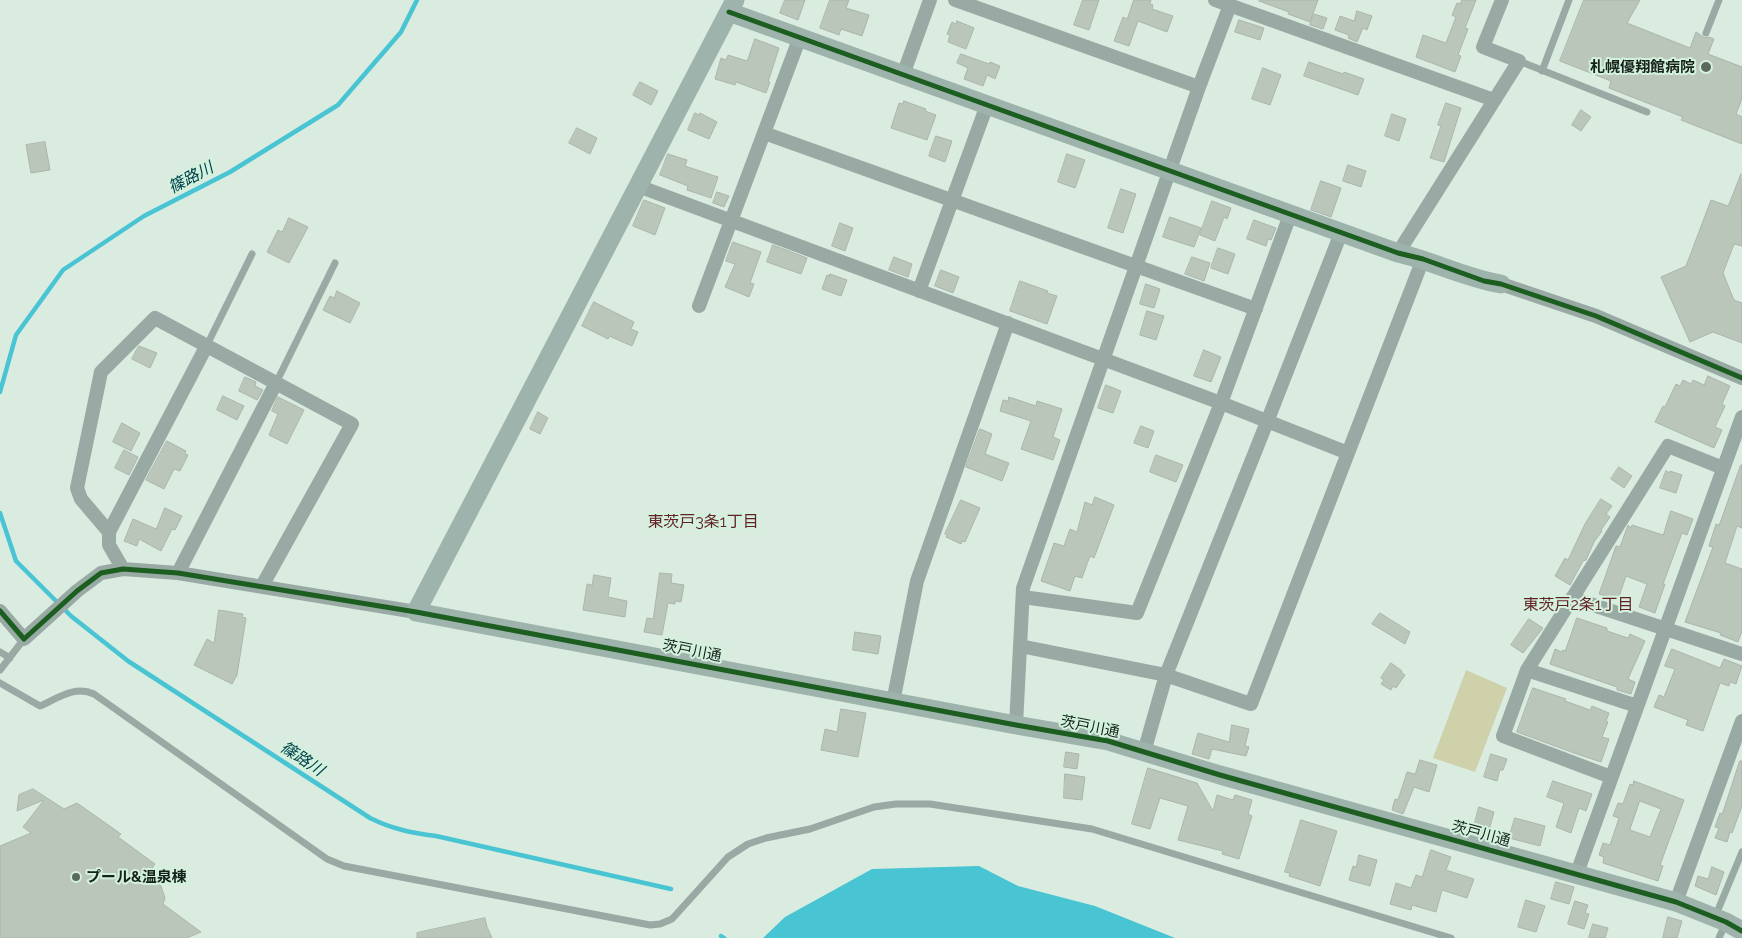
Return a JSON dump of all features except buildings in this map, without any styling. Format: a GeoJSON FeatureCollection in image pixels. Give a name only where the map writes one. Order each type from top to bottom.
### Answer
{"type":"FeatureCollection","features":[{"type":"Feature","properties":{"kind":"street"},"geometry":{"type":"LineString","coordinates":[[903,75],[930,0]]}},
{"type":"Feature","properties":{"kind":"street"},"geometry":{"type":"LineString","coordinates":[[955,0],[1199,87]]}},
{"type":"Feature","properties":{"kind":"street"},"geometry":{"type":"LineString","coordinates":[[1215,0],[1494,100]]}},
{"type":"Feature","properties":{"kind":"street"},"geometry":{"type":"LineString","coordinates":[[1398,253],[1519,61],[1483,47],[1502,0]]}},
{"type":"Feature","properties":{"kind":"street"},"geometry":{"type":"LineString","coordinates":[[1016,726],[1023,597],[1026,579],[1171,172],[1199,87],[1230,5]]}},
{"type":"Feature","properties":{"kind":"street"},"geometry":{"type":"LineString","coordinates":[[0,611],[24,639],[77,591],[101,574],[123,568],[178,572],[416,612],[732,6],[800,38],[1290,215],[1398,253],[1423,259],[1484,281],[1501,284],[1596,316],[1742,378]]}},
{"type":"Feature","properties":{"kind":"street"},"geometry":{"type":"LineString","coordinates":[[699,306],[800,38]]}},
{"type":"Feature","properties":{"kind":"street"},"geometry":{"type":"LineString","coordinates":[[920,290],[987,105]]}},
{"type":"Feature","properties":{"kind":"street"},"geometry":{"type":"LineString","coordinates":[[764,133],[1256,309]]}},
{"type":"Feature","properties":{"kind":"street"},"geometry":{"type":"LineString","coordinates":[[638,186],[1104,359],[1348,453]]}},
{"type":"Feature","properties":{"kind":"street"},"geometry":{"type":"LineString","coordinates":[[1023,597],[1137,613],[1221,403],[1290,215]]}},
{"type":"Feature","properties":{"kind":"street"},"geometry":{"type":"LineString","coordinates":[[1144,752],[1166,675],[1341,233]]}},
{"type":"Feature","properties":{"kind":"street"},"geometry":{"type":"LineString","coordinates":[[1020,646],[1166,675],[1251,704],[1423,259]]}},
{"type":"Feature","properties":{"kind":"street"},"geometry":{"type":"LineString","coordinates":[[109,532],[81,499],[78,488],[101,372],[155,318],[352,424],[262,586]]}},
{"type":"Feature","properties":{"kind":"street"},"geometry":{"type":"LineString","coordinates":[[893,702],[917,580],[1008,323]]}},
{"type":"Feature","properties":{"kind":"street"},"geometry":{"type":"LineString","coordinates":[[123,568],[109,546],[109,532],[207,345]]}},
{"type":"Feature","properties":{"kind":"street"},"geometry":{"type":"LineString","coordinates":[[178,572],[276,383]]}},
{"type":"Feature","properties":{"kind":"street"},"geometry":{"type":"LineString","coordinates":[[1577,873],[1742,417]]}},
{"type":"Feature","properties":{"kind":"street"},"geometry":{"type":"LineString","coordinates":[[1611,777],[1503,736],[1527,670],[1668,446],[1724,468]]}},
{"type":"Feature","properties":{"kind":"street"},"geometry":{"type":"LineString","coordinates":[[1572,598],[1742,654]]}},
{"type":"Feature","properties":{"kind":"street","name":"茨戸川通"},"geometry":{"type":"LineString","coordinates":[[416,612],[1016,726],[1108,741],[1220,775],[1676,902],[1720,926],[1742,932]]}},
{"type":"Feature","properties":{"kind":"street"},"geometry":{"type":"LineString","coordinates":[[1527,670],[1637,706]]}},
{"type":"Feature","properties":{"kind":"street"},"geometry":{"type":"LineString","coordinates":[[1676,902],[1742,720]]}},
{"type":"Feature","properties":{"kind":"lane"},"geometry":{"type":"LineString","coordinates":[[1542,70],[1569,0]]}},
{"type":"Feature","properties":{"kind":"lane"},"geometry":{"type":"LineString","coordinates":[[1706,33],[1718,0]]}},
{"type":"Feature","properties":{"kind":"lane"},"geometry":{"type":"LineString","coordinates":[[1519,61],[1647,112]]}},
{"type":"Feature","properties":{"kind":"lane"},"geometry":{"type":"LineString","coordinates":[[207,345],[252,254]]}},
{"type":"Feature","properties":{"kind":"lane"},"geometry":{"type":"LineString","coordinates":[[276,383],[335,263]]}},
{"type":"Feature","properties":{"kind":"lane"},"geometry":{"type":"LineString","coordinates":[[0,670],[24,639]]}},
{"type":"Feature","properties":{"kind":"lane"},"geometry":{"type":"LineString","coordinates":[[0,652],[10,658]]}},
{"type":"Feature","properties":{"kind":"lane"},"geometry":{"type":"LineString","coordinates":[[0,682],[40,706],[73,691],[82,690],[94,694],[320,854],[344,866],[650,925],[660,924],[672,919],[728,857],[748,844],[766,838],[810,829],[874,807],[896,804],[930,804],[1092,829],[1451,938]]}},
{"type":"Feature","properties":{"kind":"lane"},"geometry":{"type":"LineString","coordinates":[[1720,926],[1742,852]]}},
{"type":"Feature","properties":{"kind":"green space"},"geometry":{"type":"Polygon","coordinates":[[[1466,670],[1507,688],[1475,772],[1433,758],[1466,670]]]}},
{"type":"Feature","properties":{"kind":"water"},"geometry":{"type":"Polygon","coordinates":[[[979,866],[1018,886],[1095,906],[1175,938],[763,938],[785,917],[872,869],[979,866]]]}},
{"type":"Feature","properties":{"kind":"waterway","name":"篠路川"},"geometry":{"type":"LineString","coordinates":[[0,392],[16,335],[63,270],[144,216],[230,172],[338,105],[401,32],[417,0]]}},
{"type":"Feature","properties":{"kind":"waterway","name":"篠路川"},"geometry":{"type":"LineString","coordinates":[[0,513],[16,561],[71,616],[128,661],[370,818],[402,830],[671,889]]}},
{"type":"Feature","properties":{"kind":"cycle path"},"geometry":{"type":"LineString","coordinates":[[729,12],[1398,253],[1423,259],[1484,281],[1501,284],[1596,316],[1742,378]]}},
{"type":"Feature","properties":{"kind":"cycle path"},"geometry":{"type":"LineString","coordinates":[[0,611],[24,639],[77,591],[101,573],[123,569],[178,573],[416,612],[1108,741],[1220,775],[1676,902],[1726,922],[1742,931]]}},
{"type":"Feature","properties":{"kind":"place","name":"札幌優翔館病院"},"geometry":{"type":"Point","coordinates":[1706,67]}},
{"type":"Feature","properties":{"kind":"place","name":"プール&温泉棟"},"geometry":{"type":"Point","coordinates":[76,877]}},
{"type":"Feature","properties":{"kind":"district","name":"東茨戸3条1丁目"},"geometry":{"type":"Point","coordinates":[703,522]}},
{"type":"Feature","properties":{"kind":"district","name":"東茨戸2条1丁目"},"geometry":{"type":"Point","coordinates":[1578,605]}}]}
